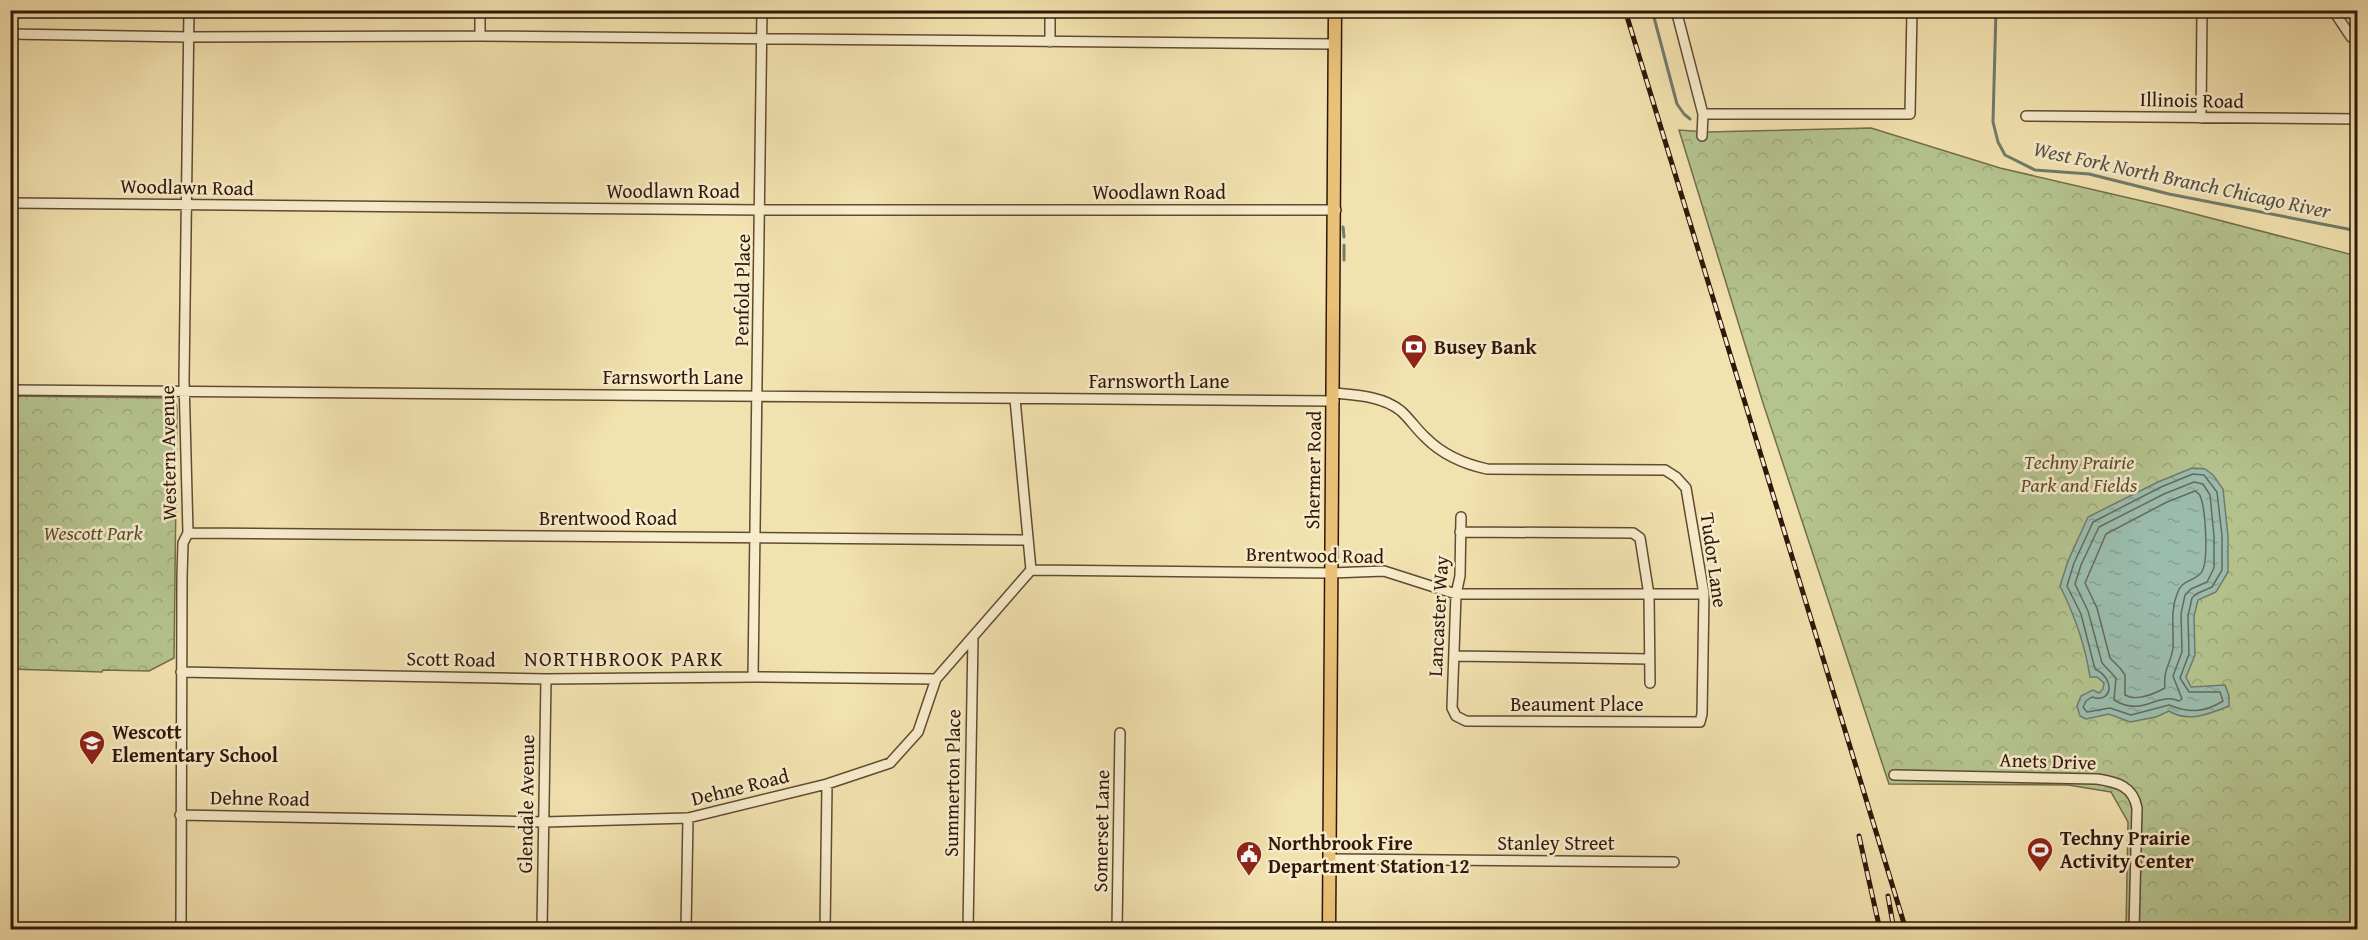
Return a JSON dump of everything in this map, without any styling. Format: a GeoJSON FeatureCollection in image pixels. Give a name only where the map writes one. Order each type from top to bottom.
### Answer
{"type":"FeatureCollection","features":[{"type":"Feature","properties":{"kind":"main road","name":"Shermer Road"},"geometry":{"type":"LineString","coordinates":[[1329,930],[1330,573],[1336,210],[1335,10]]}},
{"type":"Feature","properties":{"kind":"street","name":"Western Avenue"},"geometry":{"type":"LineString","coordinates":[[181,930],[183,543],[188,533],[184,391],[189,10]]}},
{"type":"Feature","properties":{"kind":"street"},"geometry":{"type":"LineString","coordinates":[[480,10],[480,36]]}},
{"type":"Feature","properties":{"kind":"street","name":"Penfold Place"},"geometry":{"type":"LineString","coordinates":[[753,677],[762,10]]}},
{"type":"Feature","properties":{"kind":"street"},"geometry":{"type":"LineString","coordinates":[[1050,10],[1050,42]]}},
{"type":"Feature","properties":{"kind":"street"},"geometry":{"type":"LineString","coordinates":[[1676,10],[1703,114],[1702,135]]}},
{"type":"Feature","properties":{"kind":"street"},"geometry":{"type":"LineString","coordinates":[[1703,114],[1910,114],[1912,10]]}},
{"type":"Feature","properties":{"kind":"street"},"geometry":{"type":"LineString","coordinates":[[2201,118],[2202,10]]}},
{"type":"Feature","properties":{"kind":"street"},"geometry":{"type":"LineString","coordinates":[[2333,10],[2351,37]]}},
{"type":"Feature","properties":{"kind":"street"},"geometry":{"type":"LineString","coordinates":[[10,34],[1335,44]]}},
{"type":"Feature","properties":{"kind":"street","name":"Illinois Road"},"geometry":{"type":"LineString","coordinates":[[2026,116],[2358,120]]}},
{"type":"Feature","properties":{"kind":"street","name":"Woodlawn Road"},"geometry":{"type":"LineString","coordinates":[[10,203],[761,210],[1336,210]]}},
{"type":"Feature","properties":{"kind":"street","name":"Farnsworth Lane"},"geometry":{"type":"LineString","coordinates":[[10,390],[1015,399],[1334,397],[1375,399],[1400,410],[1426,439],[1467,465],[1487,469],[1665,470],[1676,477]]}},
{"type":"Feature","properties":{"kind":"street"},"geometry":{"type":"LineString","coordinates":[[1015,399],[1031,570]]}},
{"type":"Feature","properties":{"kind":"street","name":"Tudor Lane"},"geometry":{"type":"LineString","coordinates":[[1676,477],[1686,488],[1704,594],[1700,722]]}},
{"type":"Feature","properties":{"kind":"street","name":"Lancaster Way"},"geometry":{"type":"LineString","coordinates":[[1456,716],[1452,708],[1461,517]]}},
{"type":"Feature","properties":{"kind":"street"},"geometry":{"type":"LineString","coordinates":[[1460,532],[1633,533],[1640,538],[1649,595],[1650,683]]}},
{"type":"Feature","properties":{"kind":"street","name":"Brentwood Road"},"geometry":{"type":"LineString","coordinates":[[188,533],[1027,540]]}},
{"type":"Feature","properties":{"kind":"street","name":"Brentwood Road"},"geometry":{"type":"LineString","coordinates":[[1031,570],[1330,573],[1384,571],[1456,594],[1704,594]]}},
{"type":"Feature","properties":{"kind":"street","name":"Dehne Road"},"geometry":{"type":"LineString","coordinates":[[180,815],[544,822],[687,818],[827,784],[890,762],[918,732],[936,679],[1031,570]]}},
{"type":"Feature","properties":{"kind":"street","name":"Summerton Place"},"geometry":{"type":"LineString","coordinates":[[968,930],[973,637]]}},
{"type":"Feature","properties":{"kind":"street"},"geometry":{"type":"LineString","coordinates":[[1454,656],[1650,659]]}},
{"type":"Feature","properties":{"kind":"street","name":"Scott Road"},"geometry":{"type":"LineString","coordinates":[[181,672],[546,680],[753,677],[936,679]]}},
{"type":"Feature","properties":{"kind":"street","name":"Glendale Avenue"},"geometry":{"type":"LineString","coordinates":[[542,930],[546,680]]}},
{"type":"Feature","properties":{"kind":"street","name":"Beaument Place"},"geometry":{"type":"LineString","coordinates":[[1456,716],[1466,721],[1700,722]]}},
{"type":"Feature","properties":{"kind":"street","name":"Somerset Lane"},"geometry":{"type":"LineString","coordinates":[[1117,930],[1120,733]]}},
{"type":"Feature","properties":{"kind":"street","name":"Anets Drive"},"geometry":{"type":"LineString","coordinates":[[1894,775],[2097,779],[2125,787],[2132,792],[2137,808],[2134,930]]}},
{"type":"Feature","properties":{"kind":"street"},"geometry":{"type":"LineString","coordinates":[[825,930],[827,784]]}},
{"type":"Feature","properties":{"kind":"street"},"geometry":{"type":"LineString","coordinates":[[686,930],[687,818]]}},
{"type":"Feature","properties":{"kind":"street","name":"Stanley Street"},"geometry":{"type":"LineString","coordinates":[[1330,859],[1674,862]]}},
{"type":"Feature","properties":{"kind":"green space","name":"Techny Prairie Park and Fields"},"geometry":{"type":"Polygon","coordinates":[[[1871,128],[2000,168],[2168,207],[2357,256],[2357,929],[2126,929],[2128,822],[2111,792],[2068,785],[1889,784],[1763,403],[1679,130],[1707,132],[1871,128]]]}},
{"type":"Feature","properties":{"kind":"green space","name":"Wescott Park"},"geometry":{"type":"Polygon","coordinates":[[[11,396],[165,398],[176,402],[174,658],[149,671],[11,669],[11,396]]]}},
{"type":"Feature","properties":{"kind":"water"},"geometry":{"type":"Polygon","coordinates":[[[2192,468],[2205,469],[2213,475],[2223,489],[2228,536],[2228,572],[2216,592],[2198,600],[2194,616],[2195,655],[2186,677],[2191,687],[2225,685],[2229,696],[2229,706],[2191,717],[2176,715],[2169,711],[2156,717],[2130,722],[2109,714],[2086,719],[2080,716],[2077,706],[2081,696],[2093,690],[2099,693],[2104,683],[2097,677],[2090,677],[2079,630],[2060,586],[2068,561],[2088,517],[2158,482],[2192,468]]]}},
{"type":"Feature","properties":{"kind":"waterway"},"geometry":{"type":"LineString","coordinates":[[1652,10],[1677,104],[1690,119]]}},
{"type":"Feature","properties":{"kind":"waterway","name":"West Fork North Branch Chicago River"},"geometry":{"type":"LineString","coordinates":[[1996,10],[1993,122],[1998,142],[2005,155],[2035,170],[2089,174],[2169,194],[2358,231]]}},
{"type":"Feature","properties":{"kind":"waterway"},"geometry":{"type":"LineString","coordinates":[[1343,227],[1344,237]]}},
{"type":"Feature","properties":{"kind":"waterway"},"geometry":{"type":"LineString","coordinates":[[1344,245],[1344,260]]}},
{"type":"Feature","properties":{"kind":"railway"},"geometry":{"type":"LineString","coordinates":[[1625,10],[1906,930]]}},
{"type":"Feature","properties":{"kind":"railway"},"geometry":{"type":"LineString","coordinates":[[1859,836],[1880,930]]}},
{"type":"Feature","properties":{"kind":"railway"},"geometry":{"type":"LineString","coordinates":[[1888,896],[1894,930]]}},
{"type":"Feature","properties":{"kind":"place","name":"Busey Bank"},"geometry":{"type":"Point","coordinates":[1414,370]}},
{"type":"Feature","properties":{"kind":"place","name":"Wescott Elementary School"},"geometry":{"type":"Point","coordinates":[92,766]}},
{"type":"Feature","properties":{"kind":"place","name":"Techny Prairie Activity Center"},"geometry":{"type":"Point","coordinates":[2040,873]}},
{"type":"Feature","properties":{"kind":"place","name":"Northbrook Fire Department Station 12"},"geometry":{"type":"Point","coordinates":[1249,877]}},
{"type":"Feature","properties":{"kind":"district","name":"NORTHBROOK PARK"},"geometry":{"type":"Point","coordinates":[624,659]}}]}
